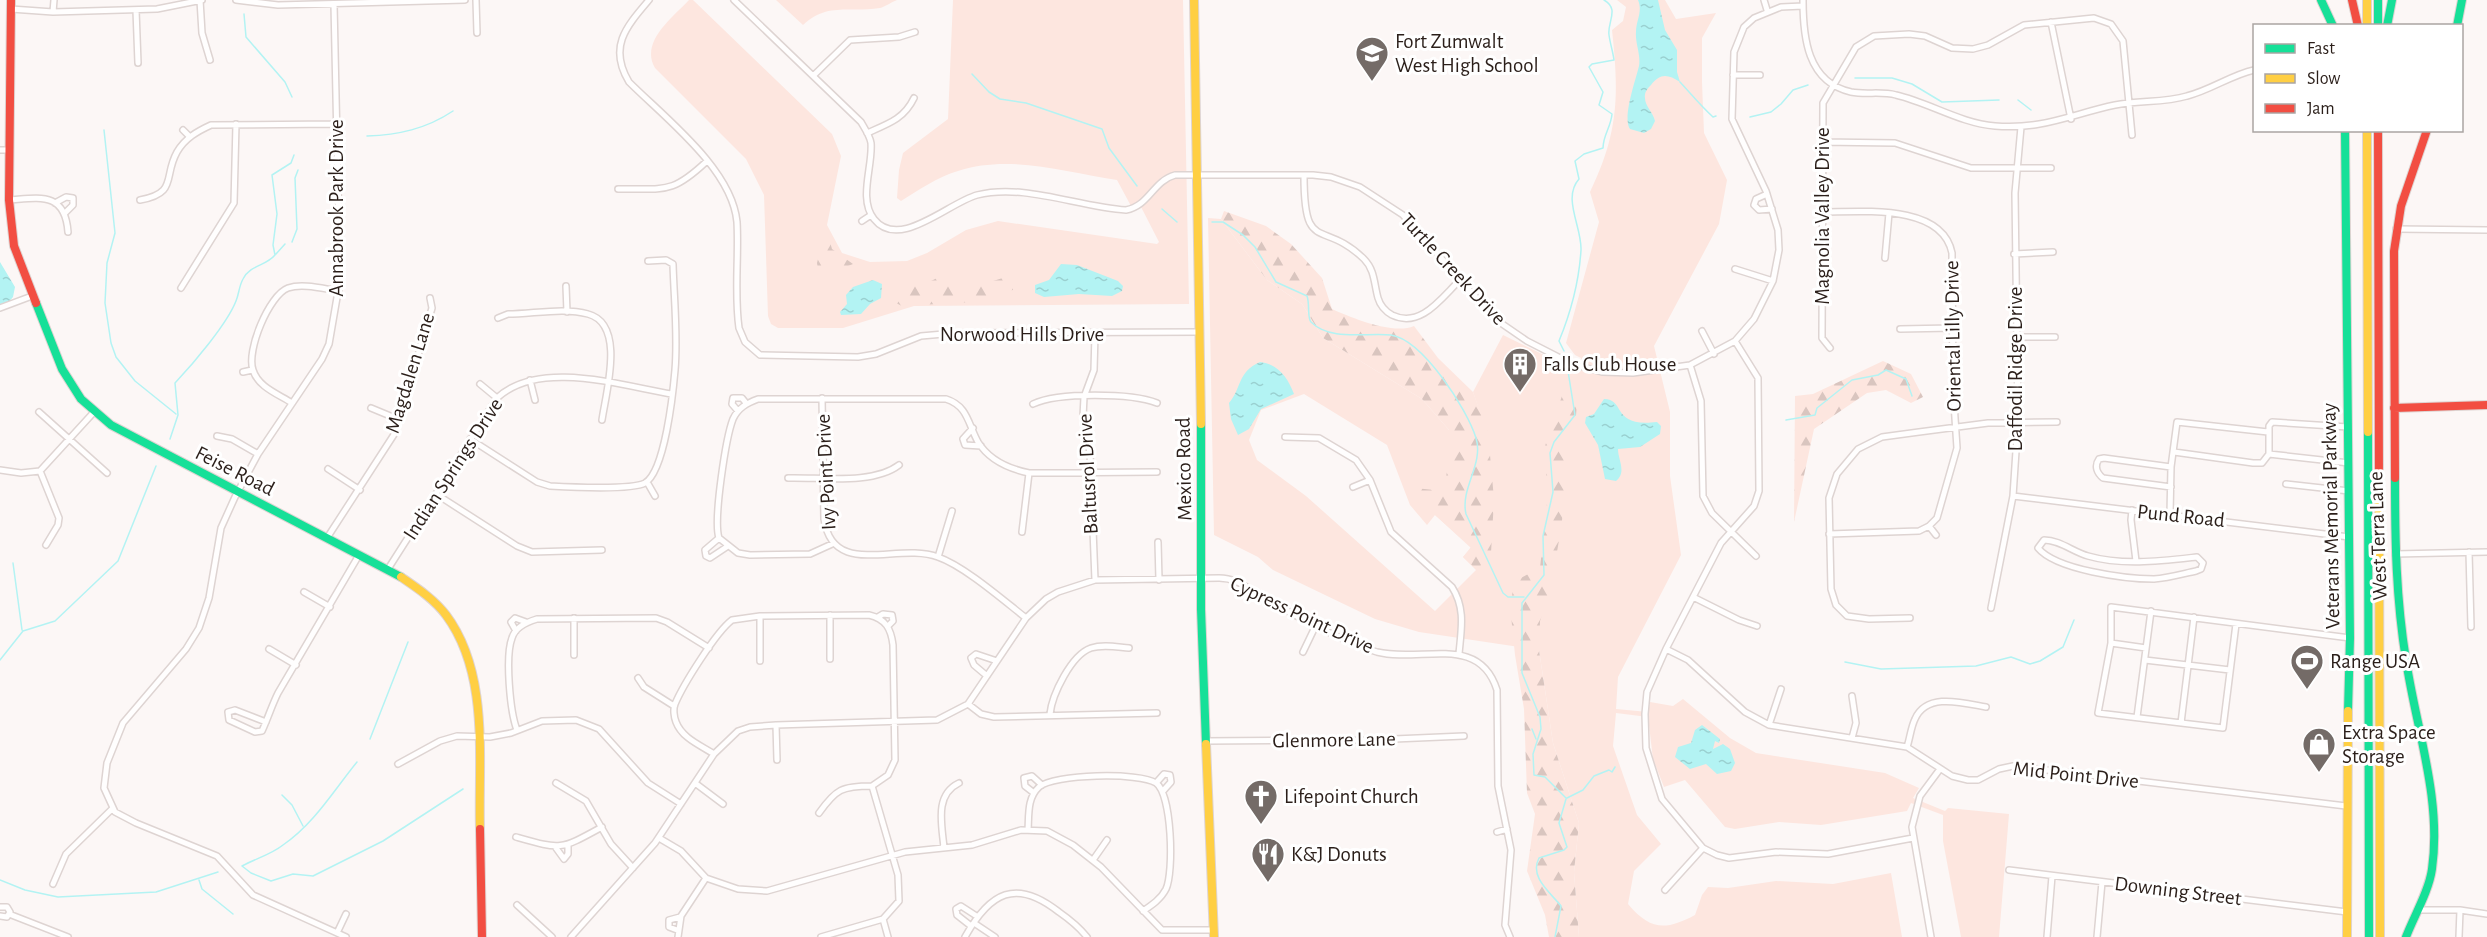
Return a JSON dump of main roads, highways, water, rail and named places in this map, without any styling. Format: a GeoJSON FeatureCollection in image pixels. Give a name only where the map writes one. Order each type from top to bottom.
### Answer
{"type":"FeatureCollection","features":[{"type":"Feature","properties":{"kind":"main road","name":"Mexico Road"},"geometry":{"type":"LineString","coordinates":[[1194,0],[1203,510],[1201,579],[1204,741],[1214,933]]}},
{"type":"Feature","properties":{"kind":"main road"},"geometry":{"type":"LineString","coordinates":[[2321,0],[2332,24]]}},
{"type":"Feature","properties":{"kind":"main road"},"geometry":{"type":"LineString","coordinates":[[2352,0],[2358,24]]}},
{"type":"Feature","properties":{"kind":"main road"},"geometry":{"type":"LineString","coordinates":[[2367,0],[2367,24]]}},
{"type":"Feature","properties":{"kind":"main road"},"geometry":{"type":"LineString","coordinates":[[2378,0],[2378,24]]}},
{"type":"Feature","properties":{"kind":"main road"},"geometry":{"type":"LineString","coordinates":[[2387,24],[2392,0]]}},
{"type":"Feature","properties":{"kind":"main road"},"geometry":{"type":"LineString","coordinates":[[2457,24],[2462,0]]}},
{"type":"Feature","properties":{"kind":"main road","name":"Feise Road"},"geometry":{"type":"LineString","coordinates":[[11,4],[4,150],[14,246],[62,369],[94,412],[123,433],[388,569],[428,596],[446,615],[461,640],[475,680],[482,937]]}},
{"type":"Feature","properties":{"kind":"main road","name":"Veterans Memorial Parkway"},"geometry":{"type":"LineString","coordinates":[[2345,132],[2350,638],[2346,806],[2347,937]]}},
{"type":"Feature","properties":{"kind":"main road"},"geometry":{"type":"LineString","coordinates":[[2367,132],[2369,937]]}},
{"type":"Feature","properties":{"kind":"main road"},"geometry":{"type":"LineString","coordinates":[[2378,132],[2380,937]]}},
{"type":"Feature","properties":{"kind":"main road","name":"West Terra Lane"},"geometry":{"type":"LineString","coordinates":[[2406,937],[2432,871],[2434,839],[2431,795],[2406,661],[2395,586],[2394,251],[2401,206],[2426,132]]}},
{"type":"Feature","properties":{"kind":"main road"},"geometry":{"type":"LineString","coordinates":[[2394,408],[2487,405]]}},
{"type":"Feature","properties":{"kind":"water"},"geometry":{"type":"Polygon","coordinates":[[[1638,0],[1658,0],[1665,30],[1677,50],[1677,72],[1680,82],[1672,77],[1664,76],[1654,81],[1647,90],[1645,101],[1655,121],[1651,129],[1644,133],[1630,129],[1628,124],[1630,98],[1639,66],[1636,36],[1640,12],[1638,0]]]}},
{"type":"Feature","properties":{"kind":"water"},"geometry":{"type":"Polygon","coordinates":[[[0,262],[15,287],[13,297],[8,303],[0,304],[0,262]]]}},
{"type":"Feature","properties":{"kind":"water"},"geometry":{"type":"Polygon","coordinates":[[[1061,264],[1077,265],[1118,281],[1123,286],[1122,291],[1112,296],[1079,294],[1044,297],[1035,293],[1035,285],[1049,280],[1061,264]]]}},
{"type":"Feature","properties":{"kind":"water"},"geometry":{"type":"Polygon","coordinates":[[[873,280],[882,284],[881,298],[870,304],[861,314],[841,315],[840,312],[847,304],[846,295],[853,287],[873,280]]]}},
{"type":"Feature","properties":{"kind":"water"},"geometry":{"type":"Polygon","coordinates":[[[1260,362],[1282,373],[1294,394],[1261,409],[1249,429],[1238,435],[1231,419],[1229,403],[1247,371],[1260,362]]]}},
{"type":"Feature","properties":{"kind":"water"},"geometry":{"type":"Polygon","coordinates":[[[1604,399],[1615,403],[1632,421],[1657,422],[1661,426],[1660,434],[1640,447],[1618,449],[1621,474],[1616,481],[1605,479],[1598,445],[1585,423],[1586,417],[1594,414],[1604,399]]]}},
{"type":"Feature","properties":{"kind":"water"},"geometry":{"type":"Polygon","coordinates":[[[1702,725],[1720,739],[1719,743],[1715,741],[1713,749],[1723,744],[1730,749],[1735,763],[1731,771],[1717,774],[1706,764],[1690,769],[1675,757],[1678,747],[1691,743],[1695,730],[1702,725]]]}},
{"type":"Feature","properties":{"kind":"waterway"},"geometry":{"type":"LineString","coordinates":[[1564,351],[1559,341],[1574,297],[1581,250],[1572,204],[1574,187],[1579,179],[1575,161],[1584,154],[1603,148],[1612,114],[1599,105],[1603,92],[1589,67],[1592,64],[1614,60],[1609,35],[1612,12],[1611,7],[1604,0]]}},
{"type":"Feature","properties":{"kind":"waterway"},"geometry":{"type":"LineString","coordinates":[[244,14],[246,37],[285,82],[292,97]]}},
{"type":"Feature","properties":{"kind":"waterway"},"geometry":{"type":"LineString","coordinates":[[972,74],[989,92],[1000,99],[1026,103],[1102,129],[1109,148],[1137,186]]}},
{"type":"Feature","properties":{"kind":"waterway"},"geometry":{"type":"LineString","coordinates":[[1855,78],[1892,78],[1912,84],[1942,102],[1999,100]]}},
{"type":"Feature","properties":{"kind":"waterway"},"geometry":{"type":"LineString","coordinates":[[1680,82],[1700,105],[1713,117],[1716,116]]}},
{"type":"Feature","properties":{"kind":"waterway"},"geometry":{"type":"LineString","coordinates":[[1750,117],[1771,112],[1793,90],[1808,85]]}},
{"type":"Feature","properties":{"kind":"waterway"},"geometry":{"type":"LineString","coordinates":[[2018,100],[2031,110]]}},
{"type":"Feature","properties":{"kind":"waterway"},"geometry":{"type":"LineString","coordinates":[[367,136],[412,130],[453,111]]}},
{"type":"Feature","properties":{"kind":"waterway"},"geometry":{"type":"LineString","coordinates":[[104,130],[115,233],[107,263],[105,303],[111,343],[116,357],[135,381],[176,414]]}},
{"type":"Feature","properties":{"kind":"waterway"},"geometry":{"type":"LineString","coordinates":[[170,439],[178,415],[175,383],[200,355],[225,321],[232,310],[246,274],[275,255],[273,245],[277,214],[272,175],[291,163],[294,155]]}},
{"type":"Feature","properties":{"kind":"waterway"},"geometry":{"type":"LineString","coordinates":[[292,242],[297,229],[295,178],[298,170]]}},
{"type":"Feature","properties":{"kind":"waterway"},"geometry":{"type":"LineString","coordinates":[[1162,209],[1177,222]]}},
{"type":"Feature","properties":{"kind":"waterway"},"geometry":{"type":"LineString","coordinates":[[1212,222],[1223,222],[1243,235],[1255,247],[1276,282],[1307,296],[1310,320],[1319,328],[1339,334],[1391,335],[1417,349],[1430,362],[1454,394],[1476,438],[1477,457],[1466,495],[1466,514],[1503,593],[1508,597],[1524,597]]}},
{"type":"Feature","properties":{"kind":"waterway"},"geometry":{"type":"LineString","coordinates":[[276,254],[285,244]]}},
{"type":"Feature","properties":{"kind":"waterway"},"geometry":{"type":"LineString","coordinates":[[1786,420],[1815,415],[1817,408],[1852,380],[1878,375],[1886,370],[1906,379],[1912,396]]}},
{"type":"Feature","properties":{"kind":"waterway"},"geometry":{"type":"LineString","coordinates":[[1566,798],[1545,777],[1534,775],[1533,754],[1541,729],[1540,717],[1522,673],[1522,603],[1544,575],[1543,536],[1553,492],[1550,453],[1554,442],[1575,415],[1568,371]]}},
{"type":"Feature","properties":{"kind":"waterway"},"geometry":{"type":"LineString","coordinates":[[0,660],[23,631],[55,621],[118,561],[156,466]]}},
{"type":"Feature","properties":{"kind":"waterway"},"geometry":{"type":"LineString","coordinates":[[13,563],[22,630]]}},
{"type":"Feature","properties":{"kind":"waterway"},"geometry":{"type":"LineString","coordinates":[[1845,662],[1881,669],[1976,666],[2011,657],[2030,664],[2040,661],[2063,647],[2074,620]]}},
{"type":"Feature","properties":{"kind":"waterway"},"geometry":{"type":"LineString","coordinates":[[370,739],[408,642]]}},
{"type":"Feature","properties":{"kind":"waterway"},"geometry":{"type":"LineString","coordinates":[[1532,729],[1536,739]]}},
{"type":"Feature","properties":{"kind":"waterway"},"geometry":{"type":"LineString","coordinates":[[357,762],[314,817],[294,837],[274,851],[242,866],[251,873],[271,881],[293,874],[313,876],[383,841],[463,789]]}},
{"type":"Feature","properties":{"kind":"waterway"},"geometry":{"type":"LineString","coordinates":[[1567,798],[1583,790],[1594,776],[1609,770],[1612,772],[1615,767]]}},
{"type":"Feature","properties":{"kind":"waterway"},"geometry":{"type":"LineString","coordinates":[[282,795],[292,805],[303,826]]}},
{"type":"Feature","properties":{"kind":"waterway"},"geometry":{"type":"LineString","coordinates":[[1555,937],[1561,906],[1542,884],[1537,865],[1539,858],[1567,847],[1559,823],[1566,799]]}},
{"type":"Feature","properties":{"kind":"waterway"},"geometry":{"type":"LineString","coordinates":[[0,880],[25,890],[58,897],[156,892],[218,872]]}},
{"type":"Feature","properties":{"kind":"waterway"},"geometry":{"type":"LineString","coordinates":[[199,880],[202,889],[233,914]]}},
{"type":"Feature","properties":{"kind":"place","name":"Fort Zumwalt West High School"},"geometry":{"type":"Point","coordinates":[1372,82]}},
{"type":"Feature","properties":{"kind":"place","name":"Falls Club House"},"geometry":{"type":"Point","coordinates":[1520,393]}},
{"type":"Feature","properties":{"kind":"place","name":"Range USA"},"geometry":{"type":"Point","coordinates":[2307,690]}},
{"type":"Feature","properties":{"kind":"place","name":"Extra Space Storage"},"geometry":{"type":"Point","coordinates":[2319,773]}},
{"type":"Feature","properties":{"kind":"place","name":"Lifepoint Church"},"geometry":{"type":"Point","coordinates":[1261,825]}},
{"type":"Feature","properties":{"kind":"place","name":"K&J Donuts"},"geometry":{"type":"Point","coordinates":[1268,883]}}]}
